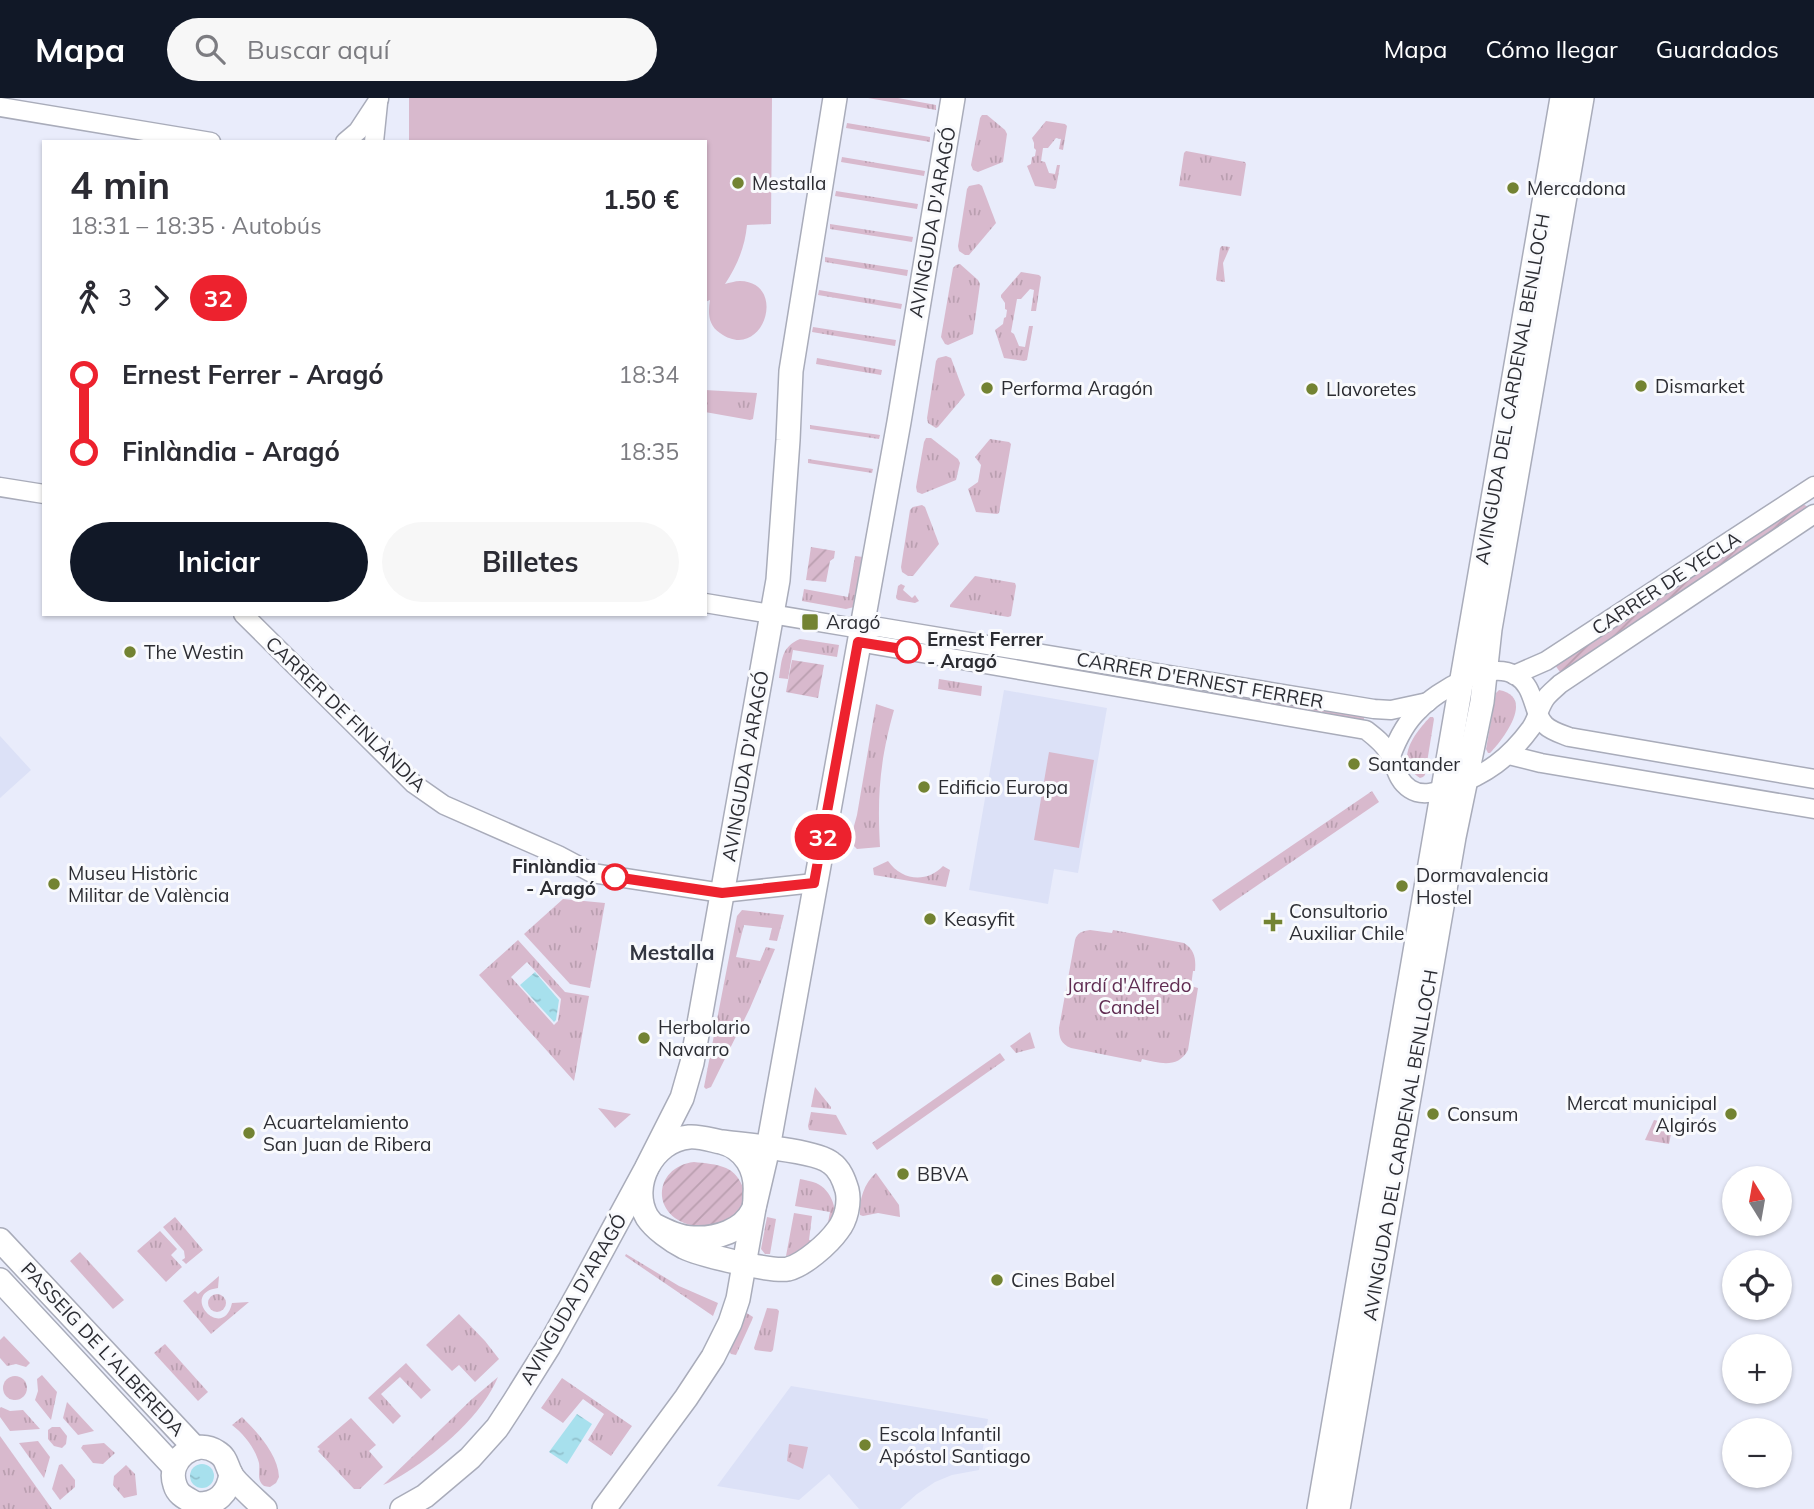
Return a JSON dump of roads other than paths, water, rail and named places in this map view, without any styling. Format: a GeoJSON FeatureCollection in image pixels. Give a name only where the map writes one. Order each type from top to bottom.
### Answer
{"type":"FeatureCollection","features":[{"type":"Feature","properties":{"kind":"main road","name":"AVINGUDA D'ARAGÓ"},"geometry":{"type":"LineString","coordinates":[[402,1509],[443,1482],[470,1458],[497,1428],[548,1346],[646,1169],[681,1098],[692,1063],[778,580],[789,440],[791,371],[835,98]]}},
{"type":"Feature","properties":{"kind":"main road","name":"AVINGUDA D'ARAGÓ"},"geometry":{"type":"LineString","coordinates":[[604,1509],[713,1357],[736,1307],[768,1148],[899,422],[953,98]]}},
{"type":"Feature","properties":{"kind":"main road","name":"AVINGUDA DEL CARDENAL BENLLOCH"},"geometry":{"type":"LineString","coordinates":[[1319,1509],[1562,98]]}},
{"type":"Feature","properties":{"kind":"main road","name":"AVINGUDA DEL CARDENAL BENLLOCH"},"geometry":{"type":"LineString","coordinates":[[1338,1509],[1434,951],[1482,702],[1490,629],[1582,98]]}},
{"type":"Feature","properties":{"kind":"main road"},"geometry":{"type":"LineString","coordinates":[[693,1137],[768,1148],[818,1156],[834,1165],[845,1184],[848,1195],[845,1218],[832,1237],[806,1260],[793,1267],[778,1270],[684,1247],[646,1216],[642,1185],[646,1169],[656,1154],[670,1143],[693,1137]]}},
{"type":"Feature","properties":{"kind":"main road"},"geometry":{"type":"LineString","coordinates":[[654,1225],[692,1238],[711,1237],[737,1228],[746,1220],[754,1208],[753,1169],[735,1148],[722,1142]]}},
{"type":"Feature","properties":{"kind":"main road","name":"PASSEIG DE L'ALBEREDA"},"geometry":{"type":"LineString","coordinates":[[0,1240],[195,1448],[203,1447],[219,1452],[231,1474],[265,1509]]}},
{"type":"Feature","properties":{"kind":"main road","name":"PASSEIG DE L'ALBEREDA"},"geometry":{"type":"LineString","coordinates":[[0,1280],[174,1467],[177,1491],[200,1506]]}},
{"type":"Feature","properties":{"kind":"main road"},"geometry":{"type":"LineString","coordinates":[[174,1467],[182,1455],[195,1448]]}},
{"type":"Feature","properties":{"kind":"main road"},"geometry":{"type":"LineString","coordinates":[[200,1506],[221,1497],[231,1474]]}},
{"type":"Feature","properties":{"kind":"street"},"geometry":{"type":"LineString","coordinates":[[347,140],[358,131],[379,98]]}},
{"type":"Feature","properties":{"kind":"street"},"geometry":{"type":"LineString","coordinates":[[374,140],[379,98]]}},
{"type":"Feature","properties":{"kind":"street"},"geometry":{"type":"LineString","coordinates":[[0,107],[199,140]]}},
{"type":"Feature","properties":{"kind":"street","name":"CARRER DE YECLA"},"geometry":{"type":"LineString","coordinates":[[1514,675],[1546,662],[1814,486]]}},
{"type":"Feature","properties":{"kind":"street"},"geometry":{"type":"LineString","coordinates":[[0,487],[42,494]]}},
{"type":"Feature","properties":{"kind":"street","name":"CARRER DE YECLA"},"geometry":{"type":"LineString","coordinates":[[1538,715],[1544,701],[1560,684],[1814,514]]}},
{"type":"Feature","properties":{"kind":"street"},"geometry":{"type":"LineString","coordinates":[[707,603],[771,614],[859,635]]}},
{"type":"Feature","properties":{"kind":"street","name":"CARRER DE FINLÀNDIA"},"geometry":{"type":"LineString","coordinates":[[245,616],[414,784],[444,805],[558,855],[592,873],[722,893],[814,883]]}},
{"type":"Feature","properties":{"kind":"street","name":"CARRER D'ERNEST FERRER"},"geometry":{"type":"LineString","coordinates":[[859,635],[879,627],[1374,709],[1391,710],[1428,702]]}},
{"type":"Feature","properties":{"kind":"street","name":"CARRER D'ERNEST FERRER"},"geometry":{"type":"LineString","coordinates":[[859,635],[990,664],[1366,730]]}},
{"type":"Feature","properties":{"kind":"street"},"geometry":{"type":"LineString","coordinates":[[1391,756],[1417,711],[1461,681],[1486,673],[1514,675],[1527,686],[1545,726],[1569,737],[1814,779]]}},
{"type":"Feature","properties":{"kind":"street"},"geometry":{"type":"LineString","coordinates":[[1366,730],[1383,732],[1391,724],[1388,714],[1374,709]]}},
{"type":"Feature","properties":{"kind":"street"},"geometry":{"type":"LineString","coordinates":[[1366,730],[1391,756],[1394,769],[1407,788],[1418,793],[1432,793],[1465,782],[1491,769],[1509,755],[1538,715]]}},
{"type":"Feature","properties":{"kind":"street"},"geometry":{"type":"LineString","coordinates":[[1509,755],[1814,809]]}},
{"type":"Feature","properties":{"kind":"water"},"geometry":{"type":"Polygon","coordinates":[[[535,972],[559,1000],[554,1022],[520,985],[535,972]]]}},
{"type":"Feature","properties":{"kind":"water"},"geometry":{"type":"Polygon","coordinates":[[[577,1414],[592,1424],[567,1464],[549,1452],[577,1414]]]}},
{"type":"Feature","properties":{"kind":"water"},"geometry":{"type":"Polygon","coordinates":[[[202,1464],[210,1468],[214,1476],[210,1484],[202,1488],[194,1484],[190,1476],[194,1468],[202,1464]]]}},
{"type":"Feature","properties":{"kind":"place","name":"Mestalla"},"geometry":{"type":"Point","coordinates":[738,183]}},
{"type":"Feature","properties":{"kind":"place","name":"Mercadona"},"geometry":{"type":"Point","coordinates":[1513,188]}},
{"type":"Feature","properties":{"kind":"place","name":"Dismarket"},"geometry":{"type":"Point","coordinates":[1641,386]}},
{"type":"Feature","properties":{"kind":"place","name":"Performa Aragón"},"geometry":{"type":"Point","coordinates":[987,388]}},
{"type":"Feature","properties":{"kind":"place","name":"Llavoretes"},"geometry":{"type":"Point","coordinates":[1312,389]}},
{"type":"Feature","properties":{"kind":"place","name":"Aragó"},"geometry":{"type":"Point","coordinates":[810,622]}},
{"type":"Feature","properties":{"kind":"place","name":"Ernest Ferrer - Aragó"},"geometry":{"type":"Point","coordinates":[908,650]}},
{"type":"Feature","properties":{"kind":"place","name":"The Westin"},"geometry":{"type":"Point","coordinates":[130,652]}},
{"type":"Feature","properties":{"kind":"place","name":"Santander"},"geometry":{"type":"Point","coordinates":[1354,764]}},
{"type":"Feature","properties":{"kind":"place","name":"Edificio Europa"},"geometry":{"type":"Point","coordinates":[924,787]}},
{"type":"Feature","properties":{"kind":"place","name":"Finlàndia - Aragó"},"geometry":{"type":"Point","coordinates":[615,877]}},
{"type":"Feature","properties":{"kind":"place","name":"Museu Històric Militar de València"},"geometry":{"type":"Point","coordinates":[54,884]}},
{"type":"Feature","properties":{"kind":"place","name":"Dormavalencia Hostel"},"geometry":{"type":"Point","coordinates":[1402,886]}},
{"type":"Feature","properties":{"kind":"place","name":"Keasyfit"},"geometry":{"type":"Point","coordinates":[930,919]}},
{"type":"Feature","properties":{"kind":"place","name":"Consultorio Auxiliar Chile"},"geometry":{"type":"Point","coordinates":[1273,922]}},
{"type":"Feature","properties":{"kind":"place","name":"Herbolario Navarro"},"geometry":{"type":"Point","coordinates":[644,1038]}},
{"type":"Feature","properties":{"kind":"place","name":"Consum"},"geometry":{"type":"Point","coordinates":[1433,1114]}},
{"type":"Feature","properties":{"kind":"place","name":"Mercat municipal Algirós"},"geometry":{"type":"Point","coordinates":[1731,1114]}},
{"type":"Feature","properties":{"kind":"place","name":"Acuartelamiento San Juan de Ribera"},"geometry":{"type":"Point","coordinates":[249,1133]}},
{"type":"Feature","properties":{"kind":"place","name":"BBVA"},"geometry":{"type":"Point","coordinates":[903,1174]}},
{"type":"Feature","properties":{"kind":"place","name":"Cines Babel"},"geometry":{"type":"Point","coordinates":[997,1280]}},
{"type":"Feature","properties":{"kind":"place","name":"Escola Infantil Apóstol Santiago"},"geometry":{"type":"Point","coordinates":[865,1445]}},
{"type":"Feature","properties":{"kind":"district","name":"Mestalla"},"geometry":{"type":"Point","coordinates":[672,952]}},
{"type":"Feature","properties":{"kind":"park label","name":"Jardí d'Alfredo Candel"},"geometry":{"type":"Point","coordinates":[1129,996]}}]}
